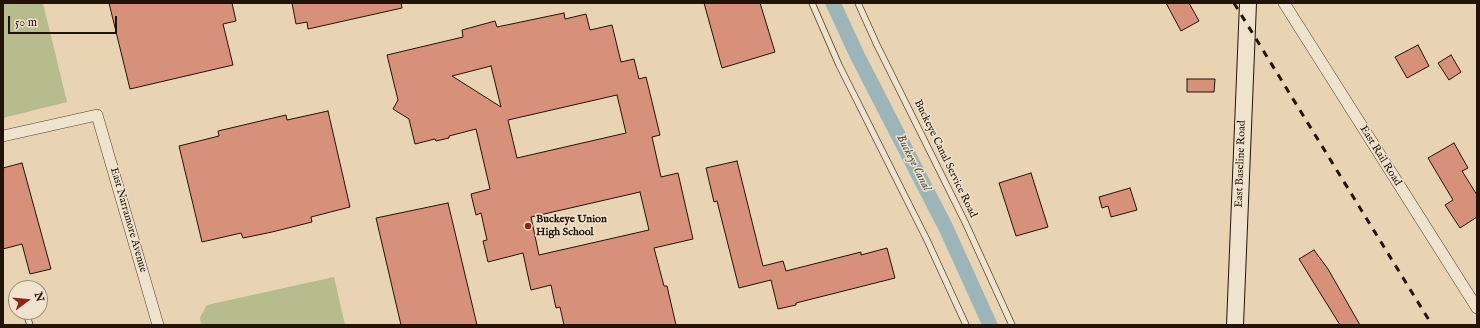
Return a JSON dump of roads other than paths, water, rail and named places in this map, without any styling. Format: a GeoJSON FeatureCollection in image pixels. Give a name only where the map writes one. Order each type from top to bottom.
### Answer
{"type":"FeatureCollection","features":[{"type":"Feature","properties":{"kind":"main road","name":"East Baseline Road"},"geometry":{"type":"LineString","coordinates":[[1235,325],[1248,3]]}},
{"type":"Feature","properties":{"kind":"street","name":"East Rail Road"},"geometry":{"type":"LineString","coordinates":[[1284,3],[1477,308]]}},
{"type":"Feature","properties":{"kind":"street","name":"East Narramore Avenue"},"geometry":{"type":"LineString","coordinates":[[3,136],[97,115],[158,325]]}},
{"type":"Feature","properties":{"kind":"lane"},"geometry":{"type":"LineString","coordinates":[[812,3],[839,65],[927,240],[966,325]]}},
{"type":"Feature","properties":{"kind":"lane","name":"Buckeye Canal Service Road"},"geometry":{"type":"LineString","coordinates":[[858,3],[877,45],[965,222],[1012,325]]}},
{"type":"Feature","properties":{"kind":"waterway","name":"Buckeye Canal"},"geometry":{"type":"LineString","coordinates":[[833,3],[857,55],[946,228],[990,325]]}},
{"type":"Feature","properties":{"kind":"railway"},"geometry":{"type":"LineString","coordinates":[[1234,3],[1432,325]]}},
{"type":"Feature","properties":{"kind":"place","name":"Buckeye Union High School"},"geometry":{"type":"Point","coordinates":[528,226]}}]}
